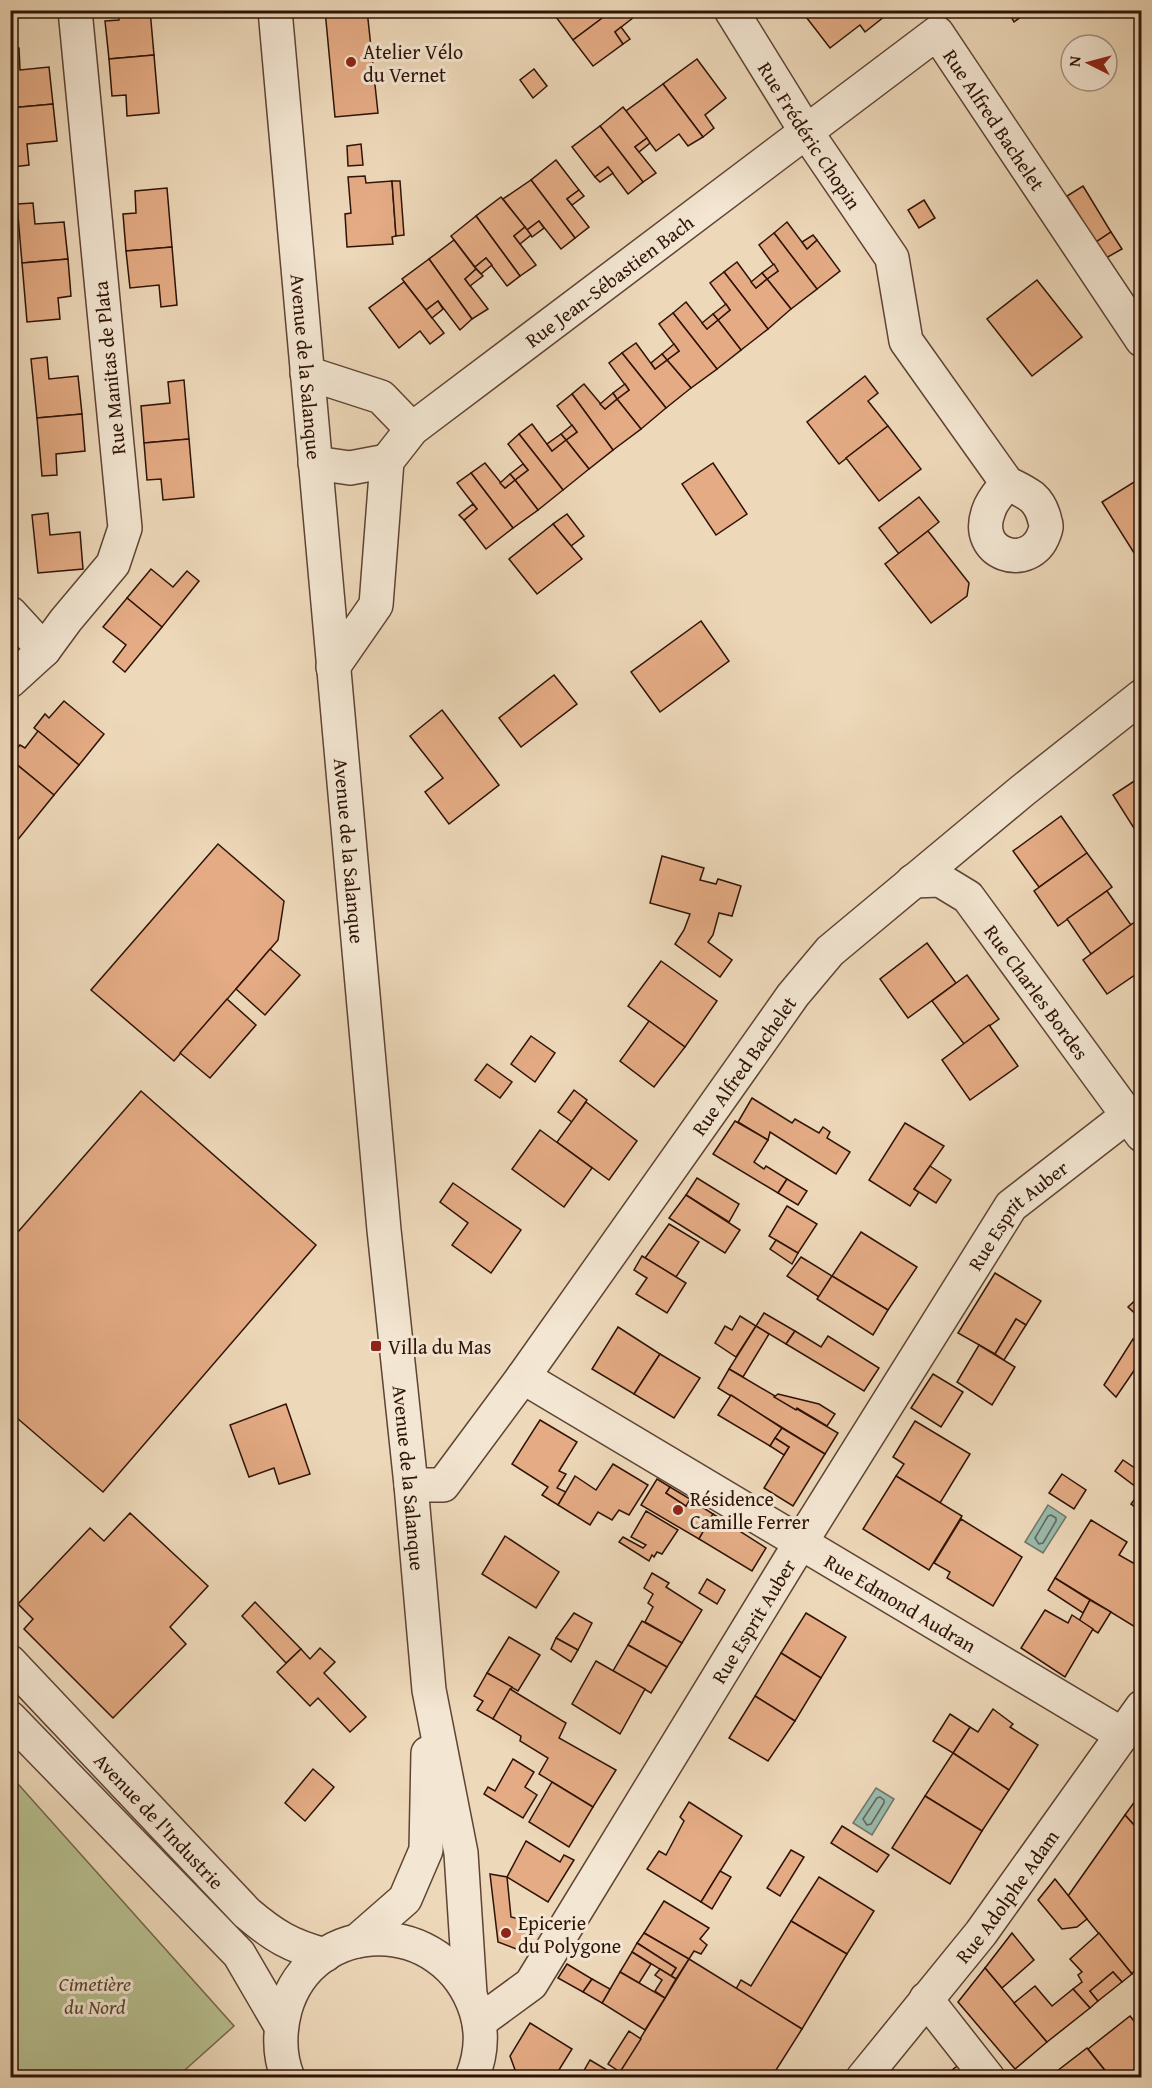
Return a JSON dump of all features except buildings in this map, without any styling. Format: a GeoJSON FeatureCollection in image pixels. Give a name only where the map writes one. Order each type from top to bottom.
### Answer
{"type":"FeatureCollection","features":[{"type":"Feature","properties":{"kind":"street","name":"Rue Manitas de Plata"},"geometry":{"type":"LineString","coordinates":[[10,681],[44,650],[113,564],[125,528],[75,10]]}},
{"type":"Feature","properties":{"kind":"street","name":"Avenue de la Salanque"},"geometry":{"type":"LineString","coordinates":[[275,10],[380,1197],[411,1485],[429,1690],[426,1850],[405,1899],[357,1941]]}},
{"type":"Feature","properties":{"kind":"street","name":"Rue Frédéric Chopin"},"geometry":{"type":"LineString","coordinates":[[730,10],[807,133],[892,258],[906,341],[1007,483]]}},
{"type":"Feature","properties":{"kind":"street","name":"Rue Alfred Bachelet"},"geometry":{"type":"LineString","coordinates":[[807,133],[937,33],[1142,340]]}},
{"type":"Feature","properties":{"kind":"street","name":"Rue Jean-Sébastien Bach"},"geometry":{"type":"LineString","coordinates":[[387,461],[412,429],[807,133]]}},
{"type":"Feature","properties":{"kind":"street"},"geometry":{"type":"LineString","coordinates":[[308,373],[381,397],[412,429]]}},
{"type":"Feature","properties":{"kind":"street"},"geometry":{"type":"LineString","coordinates":[[315,463],[350,468],[387,461],[376,605],[333,667]]}},
{"type":"Feature","properties":{"kind":"street"},"geometry":{"type":"LineString","coordinates":[[10,613],[44,650]]}},
{"type":"Feature","properties":{"kind":"street","name":"Rue Alfred Bachelet"},"geometry":{"type":"LineString","coordinates":[[411,1485],[443,1485],[523,1377],[792,995],[830,951],[1022,791],[1142,696]]}},
{"type":"Feature","properties":{"kind":"street","name":"Rue Charles Bordes"},"geometry":{"type":"LineString","coordinates":[[913,881],[940,880],[968,897],[1134,1126]]}},
{"type":"Feature","properties":{"kind":"street","name":"Rue Esprit Auber"},"geometry":{"type":"LineString","coordinates":[[475,2008],[531,1984],[801,1542],[1011,1206],[1134,1126]]}},
{"type":"Feature","properties":{"kind":"street","name":"Rue Edmond Audran"},"geometry":{"type":"LineString","coordinates":[[523,1377],[1123,1735]]}},
{"type":"Feature","properties":{"kind":"street","name":"Avenue de l'Industrie"},"geometry":{"type":"LineString","coordinates":[[10,1662],[247,1912],[272,1934],[303,1949],[325,1955]]}},
{"type":"Feature","properties":{"kind":"street","name":"Avenue de la Salanque"},"geometry":{"type":"LineString","coordinates":[[429,1690],[461,1852],[475,2008],[481,2043],[478,2073]]}},
{"type":"Feature","properties":{"kind":"street","name":"Rue Adolphe Adam"},"geometry":{"type":"LineString","coordinates":[[863,2078],[981,1933],[1142,1707]]}},
{"type":"Feature","properties":{"kind":"street","name":"Avenue de l'Industrie"},"geometry":{"type":"LineString","coordinates":[[10,1718],[239,1954],[281,2026]]}},
{"type":"Feature","properties":{"kind":"street"},"geometry":{"type":"LineString","coordinates":[[284,2074],[280,2048],[281,2026],[289,1998],[304,1974],[325,1955],[357,1941],[390,1938],[423,1947],[450,1966],[475,2008]]}},
{"type":"Feature","properties":{"kind":"street"},"geometry":{"type":"LineString","coordinates":[[926,1999],[988,2078]]}},
{"type":"Feature","properties":{"kind":"green space","name":"Cimetière du Nord"},"geometry":{"type":"Polygon","coordinates":[[[10,1775],[234,2026],[177,2077],[11,2077],[10,1775]]]}},
{"type":"Feature","properties":{"kind":"water"},"geometry":{"type":"Polygon","coordinates":[[[1048,1505],[1066,1517],[1043,1553],[1025,1542],[1048,1505]]]}},
{"type":"Feature","properties":{"kind":"water"},"geometry":{"type":"Polygon","coordinates":[[[876,1788],[894,1799],[872,1835],[853,1823],[876,1788]]]}},
{"type":"Feature","properties":{"kind":"place","name":"Atelier Vélo du Vernet"},"geometry":{"type":"Point","coordinates":[351,62]}},
{"type":"Feature","properties":{"kind":"place","name":"Villa du Mas"},"geometry":{"type":"Point","coordinates":[376,1346]}},
{"type":"Feature","properties":{"kind":"place","name":"Résidence Camille Ferrer"},"geometry":{"type":"Point","coordinates":[678,1510]}},
{"type":"Feature","properties":{"kind":"place","name":"Epicerie du Polygone"},"geometry":{"type":"Point","coordinates":[506,1933]}}]}
